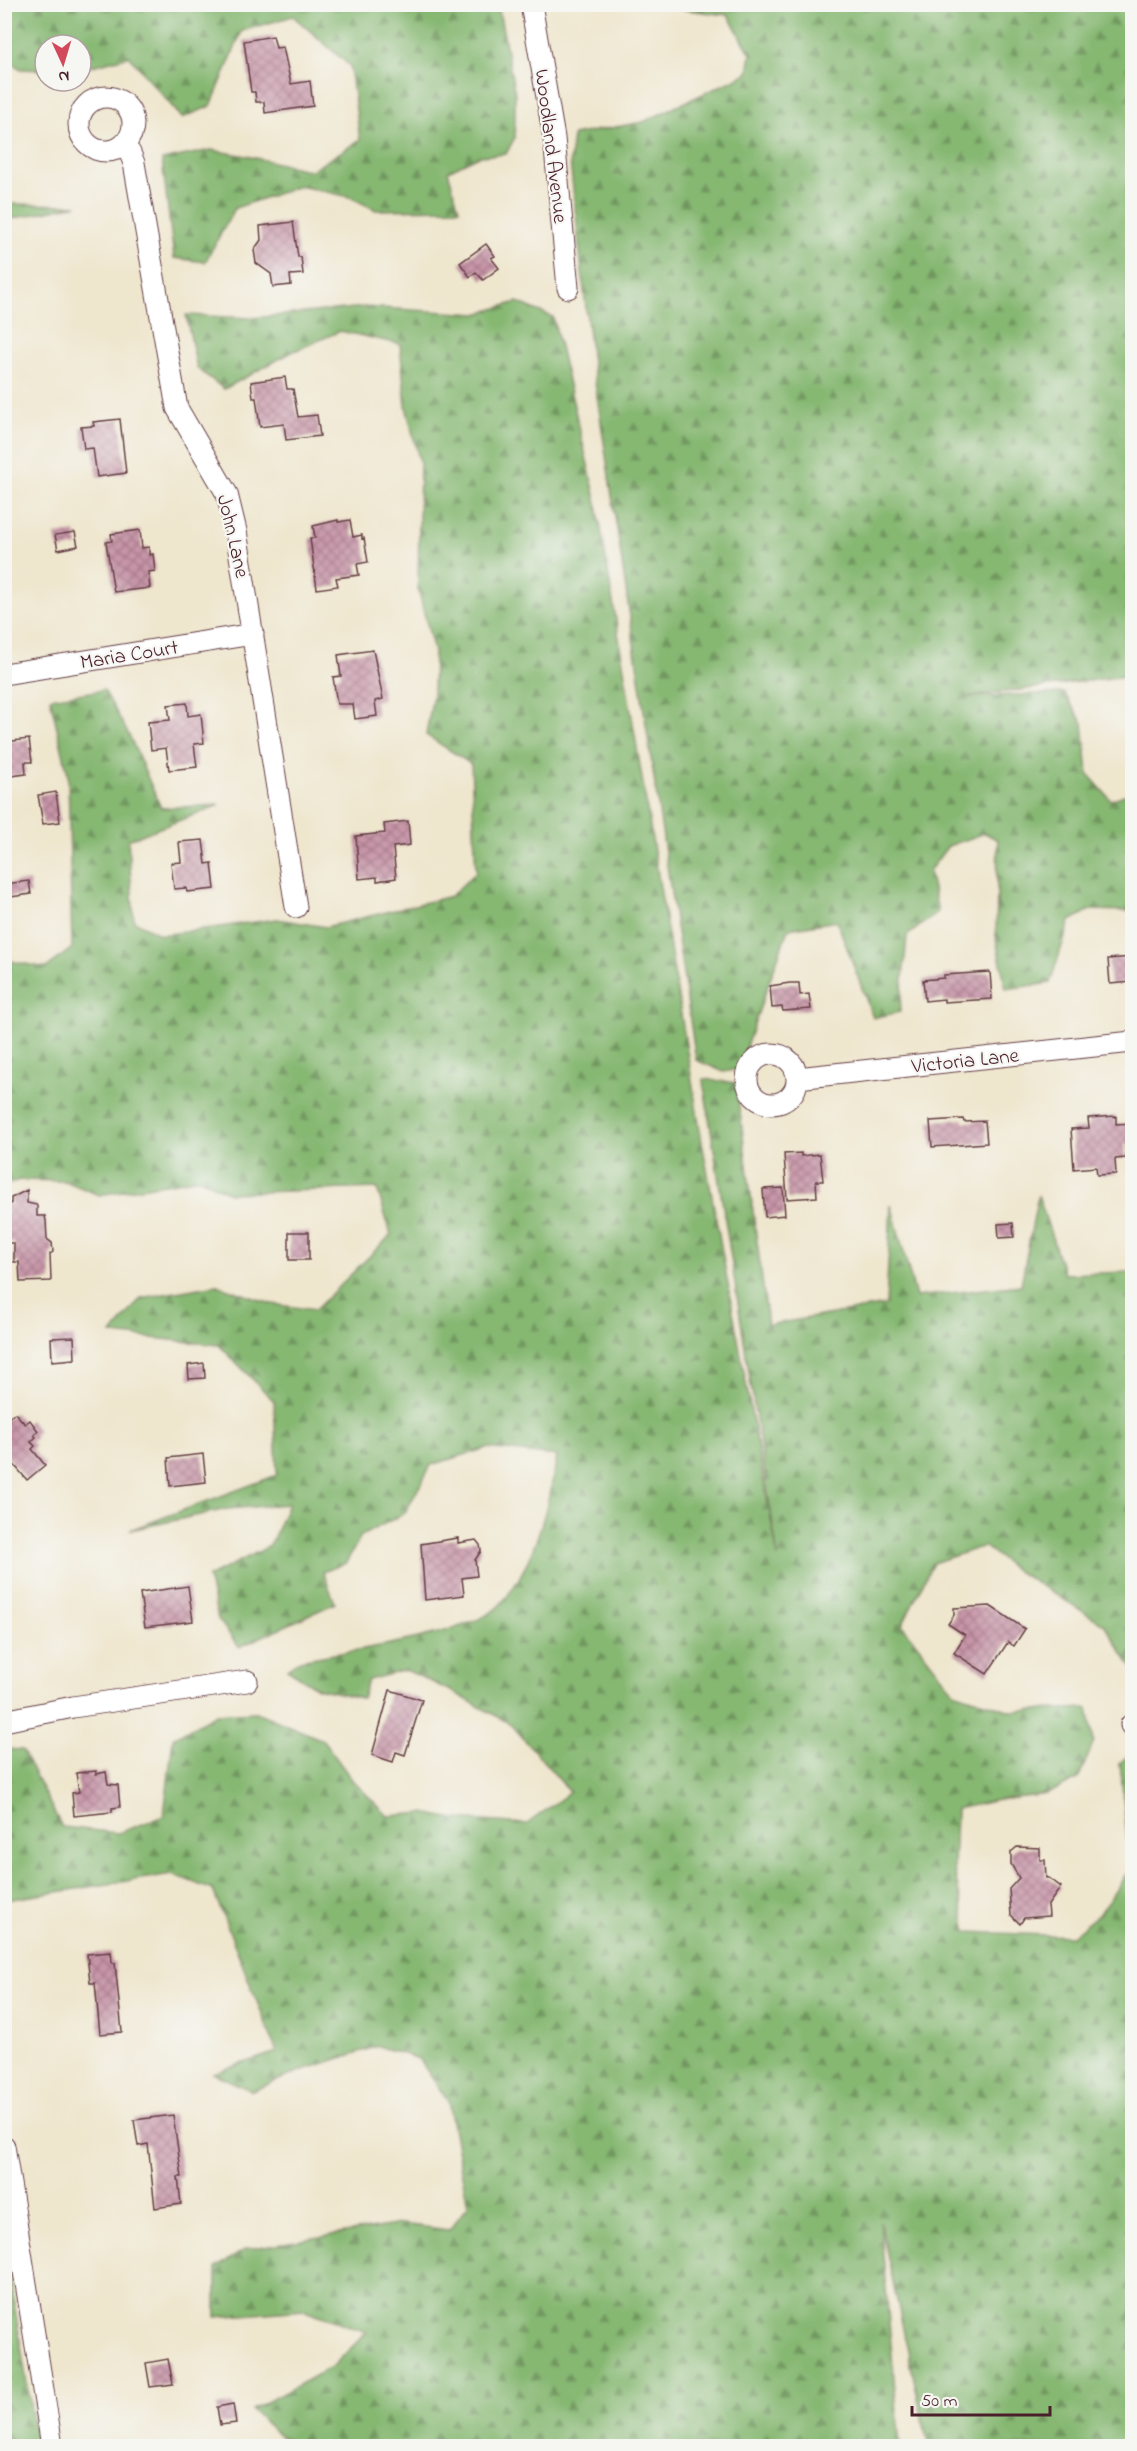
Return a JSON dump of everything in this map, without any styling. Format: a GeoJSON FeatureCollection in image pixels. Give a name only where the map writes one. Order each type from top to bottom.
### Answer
{"type":"FeatureCollection","features":[{"type":"Feature","properties":{"kind":"street","name":"Woodland Avenue"},"geometry":{"type":"LineString","coordinates":[[531,4],[555,138],[568,288]]}},
{"type":"Feature","properties":{"kind":"street","name":"John Lane"},"geometry":{"type":"LineString","coordinates":[[122,146],[130,153],[134,163],[177,408],[227,494],[236,531],[296,907]]}},
{"type":"Feature","properties":{"kind":"street","name":"Maria Court"},"geometry":{"type":"LineString","coordinates":[[4,674],[253,634]]}},
{"type":"Feature","properties":{"kind":"street","name":"Victoria Lane"},"geometry":{"type":"LineString","coordinates":[[797,1078],[1132,1042]]}},
{"type":"Feature","properties":{"kind":"street"},"geometry":{"type":"LineString","coordinates":[[4,1721],[73,1707],[248,1681]]}},
{"type":"Feature","properties":{"kind":"street"},"geometry":{"type":"LineString","coordinates":[[4,2146],[52,2446]]}},
{"type":"Feature","properties":{"kind":"green space"},"geometry":{"type":"Polygon","coordinates":[[[5,4],[498,5],[515,94],[515,137],[506,154],[479,156],[448,171],[459,209],[376,210],[350,197],[300,186],[235,208],[205,262],[174,258],[162,160],[211,150],[311,171],[360,140],[350,66],[293,16],[242,31],[211,106],[182,118],[129,56],[93,66],[93,33],[33,33],[33,70],[21,69],[5,59],[5,4]]]}},
{"type":"Feature","properties":{"kind":"green space"},"geometry":{"type":"Polygon","coordinates":[[[647,5],[1132,5],[1132,675],[966,697],[1064,693],[1083,723],[1088,774],[1111,800],[1132,792],[1132,911],[1090,910],[1070,921],[1050,983],[1006,989],[996,938],[998,840],[985,833],[948,846],[929,871],[938,912],[907,936],[900,1012],[873,1018],[837,921],[788,929],[738,1069],[724,1072],[696,1060],[591,355],[570,161],[573,135],[643,122],[748,73],[751,54],[728,15],[647,5]]]}},
{"type":"Feature","properties":{"kind":"green space"},"geometry":{"type":"Polygon","coordinates":[[[5,204],[77,205],[5,220],[5,204]]]}},
{"type":"Feature","properties":{"kind":"green space"},"geometry":{"type":"Polygon","coordinates":[[[517,302],[553,317],[596,499],[702,1142],[778,1558],[703,1079],[736,1083],[768,1325],[886,1305],[891,1205],[916,1297],[1021,1285],[1038,1195],[1064,1274],[1132,1272],[1132,1668],[1104,1624],[1018,1572],[984,1546],[933,1563],[902,1625],[954,1692],[1011,1711],[1088,1708],[1094,1742],[1078,1779],[1047,1794],[998,1800],[956,1809],[954,1869],[967,1932],[1072,1936],[1101,1912],[1130,1869],[1120,1763],[1132,1752],[1132,2446],[931,2446],[926,2435],[880,2221],[900,2446],[300,2446],[281,2437],[252,2410],[333,2366],[367,2332],[305,2310],[216,2317],[216,2268],[246,2249],[401,2224],[449,2230],[468,2206],[448,2101],[419,2059],[378,2046],[303,2070],[252,2091],[213,2073],[277,2052],[213,1890],[172,1874],[5,1900],[5,1749],[22,1750],[62,1827],[118,1833],[164,1816],[173,1738],[216,1714],[256,1712],[323,1740],[353,1781],[388,1816],[424,1813],[454,1819],[527,1824],[570,1792],[511,1724],[453,1692],[406,1670],[368,1680],[362,1698],[317,1688],[287,1669],[300,1660],[434,1634],[483,1617],[498,1607],[521,1575],[538,1536],[557,1456],[487,1448],[431,1465],[405,1513],[361,1536],[346,1563],[323,1572],[335,1603],[239,1647],[218,1619],[208,1577],[270,1546],[288,1504],[227,1509],[130,1530],[277,1475],[274,1401],[219,1345],[112,1334],[141,1298],[217,1285],[272,1304],[315,1310],[391,1235],[377,1188],[229,1193],[200,1178],[99,1195],[65,1181],[19,1180],[4,1186],[5,960],[46,968],[72,948],[68,774],[50,698],[104,690],[130,737],[161,808],[220,805],[128,840],[134,921],[161,935],[277,919],[326,927],[451,896],[476,872],[471,764],[426,735],[433,695],[434,652],[418,588],[420,463],[406,406],[400,344],[340,331],[292,352],[224,389],[197,368],[186,315],[252,318],[365,307],[477,314],[517,302]]]}},
{"type":"Feature","properties":{"kind":"green space"},"geometry":{"type":"Polygon","coordinates":[[[4,2238],[36,2441],[36,2446],[5,2446],[4,2238]]]}},
{"type":"Feature","properties":{"kind":"building"},"geometry":{"type":"Polygon","coordinates":[[[273,36],[276,48],[283,47],[291,84],[310,81],[313,106],[265,113],[264,102],[256,102],[255,92],[251,92],[244,41],[273,36]]]}},
{"type":"Feature","properties":{"kind":"building"},"geometry":{"type":"Polygon","coordinates":[[[293,222],[303,274],[290,275],[291,285],[273,287],[271,274],[256,263],[254,250],[261,240],[260,226],[293,222]]]}},
{"type":"Feature","properties":{"kind":"building"},"geometry":{"type":"Polygon","coordinates":[[[486,244],[495,256],[491,258],[499,268],[483,280],[476,272],[470,277],[460,263],[486,244]]]}},
{"type":"Feature","properties":{"kind":"building"},"geometry":{"type":"Polygon","coordinates":[[[285,377],[287,389],[293,389],[298,417],[317,415],[320,436],[286,440],[284,424],[260,427],[251,382],[285,377]]]}},
{"type":"Feature","properties":{"kind":"building"},"geometry":{"type":"Polygon","coordinates":[[[120,419],[126,473],[97,477],[93,448],[84,449],[81,427],[94,426],[93,422],[120,419]]]}},
{"type":"Feature","properties":{"kind":"building"},"geometry":{"type":"Polygon","coordinates":[[[338,520],[338,522],[350,520],[353,537],[362,535],[368,562],[357,564],[359,575],[336,578],[338,586],[317,589],[310,538],[315,538],[313,526],[338,520]]]}},
{"type":"Feature","properties":{"kind":"building"},"geometry":{"type":"Polygon","coordinates":[[[140,530],[142,548],[149,547],[149,555],[153,554],[155,571],[148,572],[150,588],[114,592],[106,542],[112,541],[111,534],[140,530]]]}},
{"type":"Feature","properties":{"kind":"building"},"geometry":{"type":"Polygon","coordinates":[[[75,532],[78,546],[58,550],[55,535],[75,532]]]}},
{"type":"Feature","properties":{"kind":"building"},"geometry":{"type":"Polygon","coordinates":[[[373,650],[383,699],[375,701],[377,716],[355,719],[353,704],[337,704],[333,677],[341,676],[338,655],[373,650]]]}},
{"type":"Feature","properties":{"kind":"building"},"geometry":{"type":"Polygon","coordinates":[[[187,703],[188,716],[201,714],[204,743],[194,744],[197,767],[169,770],[166,748],[151,750],[148,722],[170,720],[168,705],[187,703]]]}},
{"type":"Feature","properties":{"kind":"building"},"geometry":{"type":"Polygon","coordinates":[[[29,739],[32,762],[25,762],[26,774],[4,777],[4,742],[29,739]]]}},
{"type":"Feature","properties":{"kind":"building"},"geometry":{"type":"Polygon","coordinates":[[[56,792],[60,822],[43,824],[38,795],[56,792]]]}},
{"type":"Feature","properties":{"kind":"building"},"geometry":{"type":"Polygon","coordinates":[[[408,821],[410,845],[393,847],[396,878],[377,881],[377,877],[359,879],[356,836],[385,833],[384,824],[408,821]]]}},
{"type":"Feature","properties":{"kind":"building"},"geometry":{"type":"Polygon","coordinates":[[[203,840],[206,864],[212,863],[215,889],[187,892],[186,888],[174,889],[171,863],[181,862],[179,842],[203,840]]]}},
{"type":"Feature","properties":{"kind":"building"},"geometry":{"type":"Polygon","coordinates":[[[29,881],[31,894],[4,898],[4,884],[29,881]]]}},
{"type":"Feature","properties":{"kind":"building"},"geometry":{"type":"Polygon","coordinates":[[[1132,957],[1132,982],[1110,984],[1108,959],[1132,957]]]}},
{"type":"Feature","properties":{"kind":"building"},"geometry":{"type":"Polygon","coordinates":[[[990,972],[992,999],[925,1001],[923,980],[944,978],[944,975],[990,972]]]}},
{"type":"Feature","properties":{"kind":"building"},"geometry":{"type":"Polygon","coordinates":[[[799,983],[800,995],[809,994],[811,1009],[783,1011],[782,1007],[772,1008],[770,986],[799,983]]]}},
{"type":"Feature","properties":{"kind":"building"},"geometry":{"type":"Polygon","coordinates":[[[1116,1116],[1116,1124],[1132,1123],[1132,1143],[1125,1143],[1126,1158],[1115,1159],[1116,1174],[1097,1175],[1096,1167],[1074,1169],[1071,1129],[1089,1128],[1088,1118],[1116,1116]]]}},
{"type":"Feature","properties":{"kind":"building"},"geometry":{"type":"Polygon","coordinates":[[[963,1119],[964,1122],[985,1121],[987,1143],[932,1147],[930,1121],[963,1119]]]}},
{"type":"Feature","properties":{"kind":"building"},"geometry":{"type":"Polygon","coordinates":[[[801,1153],[801,1156],[820,1154],[823,1181],[816,1181],[817,1197],[787,1199],[784,1154],[801,1153]]]}},
{"type":"Feature","properties":{"kind":"building"},"geometry":{"type":"Polygon","coordinates":[[[783,1188],[785,1215],[765,1217],[763,1189],[783,1188]]]}},
{"type":"Feature","properties":{"kind":"building"},"geometry":{"type":"Polygon","coordinates":[[[27,1190],[27,1203],[37,1205],[37,1216],[45,1216],[47,1239],[52,1243],[53,1252],[50,1254],[51,1281],[20,1282],[19,1262],[14,1262],[14,1243],[4,1243],[4,1204],[11,1204],[11,1198],[27,1190]]]}},
{"type":"Feature","properties":{"kind":"building"},"geometry":{"type":"Polygon","coordinates":[[[1013,1223],[1014,1237],[999,1238],[998,1224],[1013,1223]]]}},
{"type":"Feature","properties":{"kind":"building"},"geometry":{"type":"Polygon","coordinates":[[[289,1232],[309,1232],[309,1260],[289,1260],[289,1232]]]}},
{"type":"Feature","properties":{"kind":"building"},"geometry":{"type":"Polygon","coordinates":[[[74,1337],[75,1359],[52,1361],[51,1338],[74,1337]]]}},
{"type":"Feature","properties":{"kind":"building"},"geometry":{"type":"Polygon","coordinates":[[[204,1363],[205,1378],[189,1379],[188,1365],[204,1363]]]}},
{"type":"Feature","properties":{"kind":"building"},"geometry":{"type":"Polygon","coordinates":[[[15,1413],[25,1424],[30,1420],[38,1431],[31,1442],[35,1446],[32,1449],[45,1465],[27,1480],[4,1453],[4,1421],[15,1413]]]}},
{"type":"Feature","properties":{"kind":"building"},"geometry":{"type":"Polygon","coordinates":[[[203,1454],[206,1482],[170,1486],[168,1458],[203,1454]]]}},
{"type":"Feature","properties":{"kind":"building"},"geometry":{"type":"Polygon","coordinates":[[[458,1538],[458,1543],[476,1540],[480,1545],[481,1551],[475,1560],[477,1576],[462,1578],[464,1595],[425,1600],[421,1544],[458,1538]]]}},
{"type":"Feature","properties":{"kind":"building"},"geometry":{"type":"Polygon","coordinates":[[[188,1586],[193,1621],[145,1627],[140,1593],[188,1586]]]}},
{"type":"Feature","properties":{"kind":"building"},"geometry":{"type":"Polygon","coordinates":[[[990,1606],[1025,1629],[1014,1646],[1008,1642],[987,1674],[954,1653],[965,1635],[948,1624],[954,1615],[954,1608],[990,1606]]]}},
{"type":"Feature","properties":{"kind":"building"},"geometry":{"type":"Polygon","coordinates":[[[390,1690],[422,1700],[405,1755],[396,1752],[393,1762],[372,1755],[390,1690]]]}},
{"type":"Feature","properties":{"kind":"building"},"geometry":{"type":"Polygon","coordinates":[[[96,1771],[96,1774],[106,1772],[108,1784],[118,1785],[120,1807],[112,1808],[112,1812],[74,1816],[72,1793],[79,1792],[76,1773],[96,1771]]]}},
{"type":"Feature","properties":{"kind":"building"},"geometry":{"type":"Polygon","coordinates":[[[1017,1847],[1040,1848],[1040,1860],[1045,1860],[1046,1878],[1061,1887],[1048,1905],[1049,1916],[1024,1918],[1020,1924],[1011,1915],[1009,1889],[1019,1878],[1011,1864],[1011,1852],[1017,1847]]]}},
{"type":"Feature","properties":{"kind":"building"},"geometry":{"type":"Polygon","coordinates":[[[111,1952],[112,1963],[115,1963],[122,2032],[100,2034],[95,1983],[90,1983],[87,1954],[111,1952]]]}},
{"type":"Feature","properties":{"kind":"building"},"geometry":{"type":"Polygon","coordinates":[[[173,2115],[182,2177],[178,2177],[181,2204],[155,2208],[148,2144],[138,2146],[134,2120],[173,2115]]]}},
{"type":"Feature","properties":{"kind":"building"},"geometry":{"type":"Polygon","coordinates":[[[168,2359],[173,2384],[150,2387],[146,2363],[168,2359]]]}},
{"type":"Feature","properties":{"kind":"building"},"geometry":{"type":"Polygon","coordinates":[[[233,2404],[236,2423],[220,2425],[217,2407],[233,2404]]]}}]}
